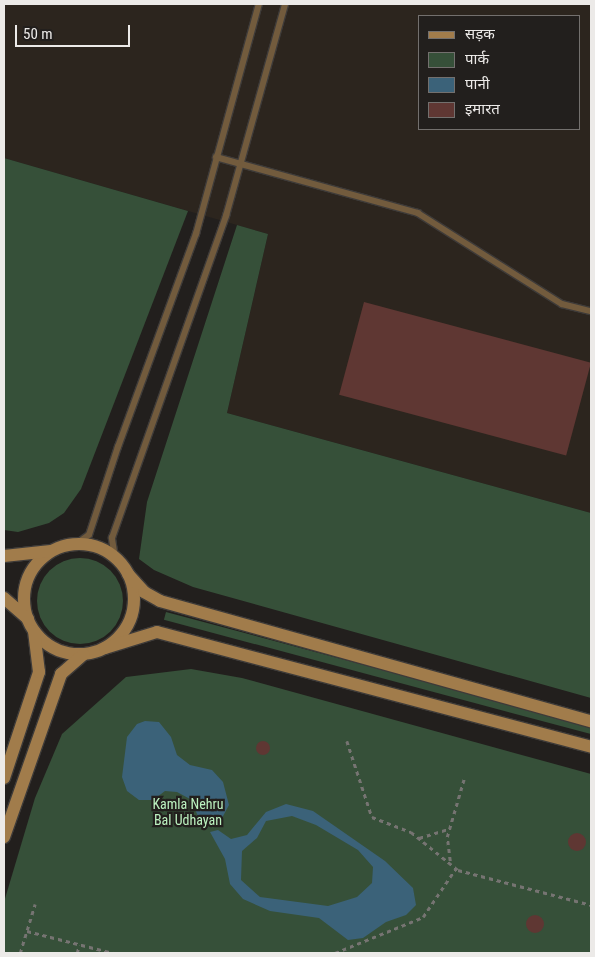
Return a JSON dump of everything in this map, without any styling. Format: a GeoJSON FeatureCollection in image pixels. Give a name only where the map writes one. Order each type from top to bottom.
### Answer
{"type":"FeatureCollection","features":[{"type":"Feature","properties":{"kind":"main road"},"geometry":{"type":"LineString","coordinates":[[4,556],[54,551],[75,545],[103,550],[115,558],[144,592],[160,601],[591,720]]}},
{"type":"Feature","properties":{"kind":"main road"},"geometry":{"type":"LineString","coordinates":[[28,619],[26,587],[31,572],[54,551]]}},
{"type":"Feature","properties":{"kind":"main road"},"geometry":{"type":"LineString","coordinates":[[105,648],[118,638],[129,624],[134,608],[134,591],[128,574]]}},
{"type":"Feature","properties":{"kind":"main road"},"geometry":{"type":"LineString","coordinates":[[4,598],[28,619],[34,631],[39,672],[4,776],[24,781]]}},
{"type":"Feature","properties":{"kind":"main road"},"geometry":{"type":"LineString","coordinates":[[34,631],[48,644],[65,652],[84,654],[157,632],[591,747]]}},
{"type":"Feature","properties":{"kind":"main road"},"geometry":{"type":"LineString","coordinates":[[4,837],[61,674],[84,654]]}},
{"type":"Feature","properties":{"kind":"lane"},"geometry":{"type":"LineString","coordinates":[[75,545],[89,535],[118,447],[196,234],[259,4]]}},
{"type":"Feature","properties":{"kind":"lane"},"geometry":{"type":"LineString","coordinates":[[115,558],[112,538],[242,165],[285,4]]}},
{"type":"Feature","properties":{"kind":"lane"},"geometry":{"type":"LineString","coordinates":[[216,157],[418,213],[562,304],[591,311]]}},
{"type":"Feature","properties":{"kind":"path"},"geometry":{"type":"LineString","coordinates":[[347,741],[372,817],[419,838],[456,868],[591,905]]}},
{"type":"Feature","properties":{"kind":"path"},"geometry":{"type":"LineString","coordinates":[[450,862],[449,830],[464,779]]}},
{"type":"Feature","properties":{"kind":"path"},"geometry":{"type":"LineString","coordinates":[[419,838],[449,830]]}},
{"type":"Feature","properties":{"kind":"path"},"geometry":{"type":"LineString","coordinates":[[335,953],[423,917],[456,868]]}},
{"type":"Feature","properties":{"kind":"path"},"geometry":{"type":"LineString","coordinates":[[20,953],[35,904]]}},
{"type":"Feature","properties":{"kind":"path"},"geometry":{"type":"LineString","coordinates":[[27,931],[113,953]]}},
{"type":"Feature","properties":{"kind":"path"},"geometry":{"type":"LineString","coordinates":[[77,953],[79,944]]}},
{"type":"Feature","properties":{"kind":"shaded area"},"geometry":{"type":"Polygon","coordinates":[[[4,4],[591,4],[591,513],[227,413],[268,234],[4,158],[4,4]]]}},
{"type":"Feature","properties":{"kind":"green space"},"geometry":{"type":"Polygon","coordinates":[[[4,158],[188,211],[81,489],[64,513],[49,523],[18,532],[4,530],[4,158]]]}},
{"type":"Feature","properties":{"kind":"green space"},"geometry":{"type":"Polygon","coordinates":[[[237,225],[268,234],[227,413],[591,513],[591,698],[193,587],[154,570],[139,559],[147,502],[237,225]]]}},
{"type":"Feature","properties":{"kind":"green space"},"geometry":{"type":"Polygon","coordinates":[[[80,558],[96,562],[110,571],[119,585],[123,601],[119,617],[110,631],[96,640],[80,644],[64,640],[50,631],[41,617],[37,601],[41,585],[50,571],[64,562],[80,558]]]}},
{"type":"Feature","properties":{"kind":"green space"},"geometry":{"type":"Polygon","coordinates":[[[166,612],[591,726],[590,734],[164,620],[166,612]]]}},
{"type":"Feature","properties":{"kind":"green space","name":"Kamla Nehru Bal Udhayan"},"geometry":{"type":"Polygon","coordinates":[[[191,669],[242,678],[591,774],[591,953],[4,953],[4,902],[35,798],[62,734],[126,677],[191,669]]]}},
{"type":"Feature","properties":{"kind":"water"},"geometry":{"type":"Polygon","coordinates":[[[145,721],[159,722],[171,737],[177,755],[190,765],[212,770],[223,782],[229,805],[222,818],[210,823],[198,816],[190,799],[177,792],[165,791],[153,800],[139,800],[127,791],[122,777],[127,737],[137,724],[145,721]]]}},
{"type":"Feature","properties":{"kind":"water"},"geometry":{"type":"Polygon","coordinates":[[[286,804],[313,811],[385,861],[413,888],[416,905],[406,915],[386,922],[363,938],[348,940],[319,918],[270,911],[243,899],[230,884],[225,859],[210,832],[218,830],[231,839],[247,835],[266,812],[286,804]],[[292,816],[266,821],[257,838],[242,851],[241,880],[260,897],[328,906],[357,897],[372,883],[373,867],[358,850],[316,825],[292,816]]]}},
{"type":"Feature","properties":{"kind":"building"},"geometry":{"type":"Polygon","coordinates":[[[364,302],[591,363],[566,456],[339,395],[364,302]]]}},
{"type":"Feature","properties":{"kind":"building"},"geometry":{"type":"Polygon","coordinates":[[[263,741],[268,743],[270,748],[268,753],[263,755],[258,753],[256,748],[258,743],[263,741]]]}},
{"type":"Feature","properties":{"kind":"building"},"geometry":{"type":"Polygon","coordinates":[[[577,833],[583,836],[586,842],[583,848],[577,851],[571,848],[568,842],[571,836],[577,833]]]}},
{"type":"Feature","properties":{"kind":"building"},"geometry":{"type":"Polygon","coordinates":[[[535,915],[541,918],[544,924],[541,930],[535,933],[529,930],[526,924],[529,918],[535,915]]]}}]}
